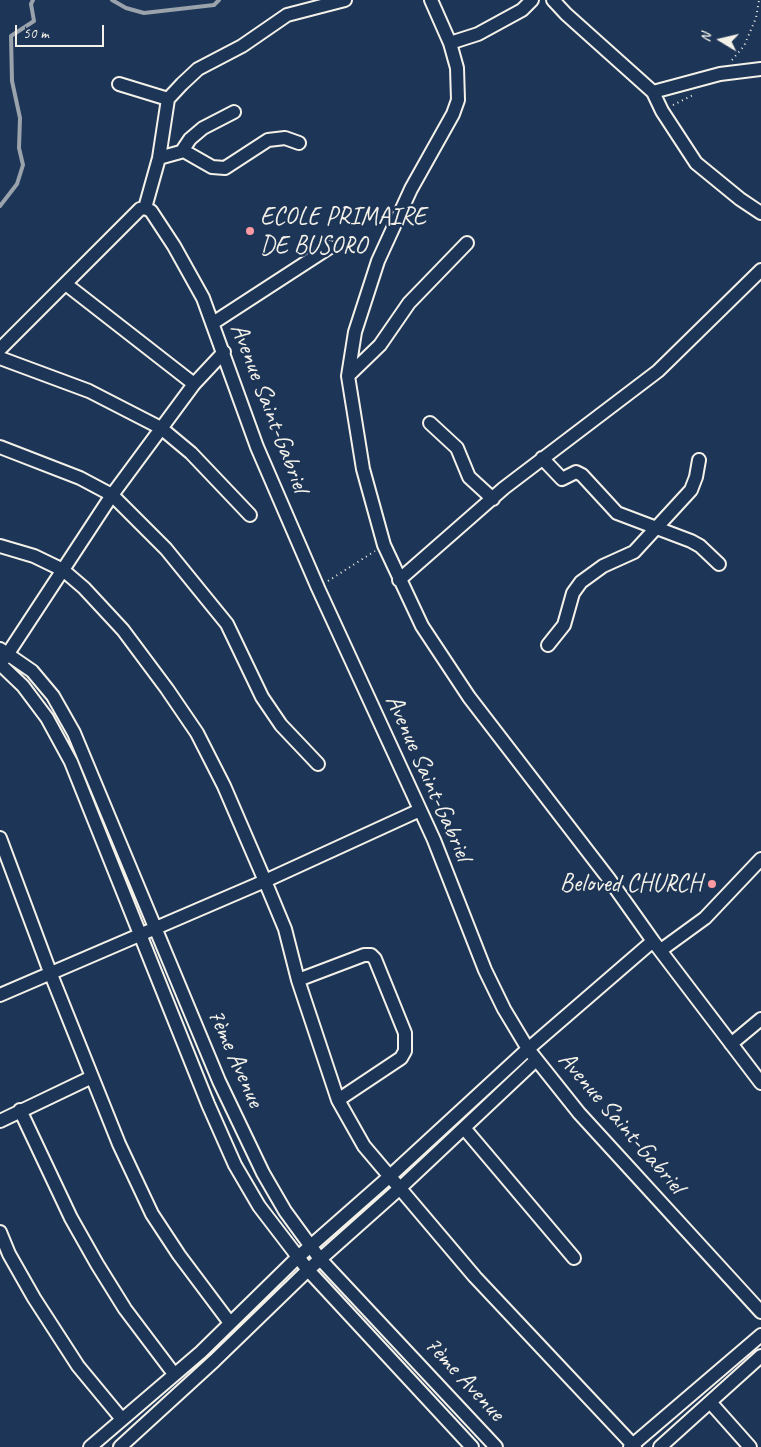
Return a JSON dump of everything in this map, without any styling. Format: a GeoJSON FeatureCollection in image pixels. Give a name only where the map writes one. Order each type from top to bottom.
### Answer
{"type":"FeatureCollection","features":[{"type":"Feature","properties":{"kind":"street"},"geometry":{"type":"LineString","coordinates":[[0,349],[140,209],[145,208],[158,158],[168,99],[198,69],[242,46],[286,15],[345,0]]}},
{"type":"Feature","properties":{"kind":"street"},"geometry":{"type":"LineString","coordinates":[[431,0],[450,44],[457,68],[458,100],[453,114],[412,189],[378,261],[355,332],[348,376],[363,469],[384,545],[422,626],[469,697],[609,879],[657,946],[761,1083]]}},
{"type":"Feature","properties":{"kind":"street"},"geometry":{"type":"LineString","coordinates":[[450,44],[478,34],[522,10],[532,0]]}},
{"type":"Feature","properties":{"kind":"street"},"geometry":{"type":"LineString","coordinates":[[553,0],[566,14],[653,92],[662,111],[696,163],[740,199],[761,213]]}},
{"type":"Feature","properties":{"kind":"street"},"geometry":{"type":"LineString","coordinates":[[653,92],[720,74],[761,69]]}},
{"type":"Feature","properties":{"kind":"street"},"geometry":{"type":"LineString","coordinates":[[120,84],[168,99]]}},
{"type":"Feature","properties":{"kind":"street"},"geometry":{"type":"LineString","coordinates":[[182,151],[190,139],[203,128],[234,112]]}},
{"type":"Feature","properties":{"kind":"street"},"geometry":{"type":"LineString","coordinates":[[158,158],[182,151],[190,153],[212,167],[225,168],[268,140],[285,138],[299,143]]}},
{"type":"Feature","properties":{"kind":"street","name":"Avenue Saint-Gabriel"},"geometry":{"type":"LineString","coordinates":[[145,208],[151,211],[174,246],[203,298],[257,447],[318,588],[420,810],[484,970],[536,1060],[585,1120],[761,1312]]}},
{"type":"Feature","properties":{"kind":"street"},"geometry":{"type":"LineString","coordinates":[[348,376],[380,345],[410,302],[467,243]]}},
{"type":"Feature","properties":{"kind":"street"},"geometry":{"type":"LineString","coordinates":[[213,323],[330,247]]}},
{"type":"Feature","properties":{"kind":"street"},"geometry":{"type":"LineString","coordinates":[[399,580],[542,458],[658,371],[761,270]]}},
{"type":"Feature","properties":{"kind":"street"},"geometry":{"type":"LineString","coordinates":[[66,285],[194,384]]}},
{"type":"Feature","properties":{"kind":"street"},"geometry":{"type":"LineString","coordinates":[[1,664],[4,651],[63,570],[112,495],[194,384],[224,352]]}},
{"type":"Feature","properties":{"kind":"street"},"geometry":{"type":"LineString","coordinates":[[0,358],[89,391],[161,428],[191,453],[250,515]]}},
{"type":"Feature","properties":{"kind":"street"},"geometry":{"type":"LineString","coordinates":[[430,423],[457,448],[469,477],[492,499]]}},
{"type":"Feature","properties":{"kind":"street"},"geometry":{"type":"LineString","coordinates":[[0,447],[80,478],[112,495],[166,549],[227,624],[262,697],[281,725],[318,764]]}},
{"type":"Feature","properties":{"kind":"street"},"geometry":{"type":"LineString","coordinates":[[542,458],[562,479],[576,472],[582,475],[617,513],[657,527],[700,546],[719,564]]}},
{"type":"Feature","properties":{"kind":"street"},"geometry":{"type":"LineString","coordinates":[[548,645],[564,625],[573,593],[581,582],[603,566],[634,552],[691,490],[699,460]]}},
{"type":"Feature","properties":{"kind":"street"},"geometry":{"type":"LineString","coordinates":[[0,546],[34,556],[63,570],[84,588],[123,630],[197,733],[224,786],[285,929],[298,980],[338,1100],[364,1146],[475,1277],[633,1446],[761,1335]]}},
{"type":"Feature","properties":{"kind":"street","name":"7ème Avenue"},"geometry":{"type":"LineString","coordinates":[[4,651],[32,671],[53,696],[74,733],[154,929],[219,1081],[259,1164],[285,1210],[320,1259],[496,1447]]}},
{"type":"Feature","properties":{"kind":"street","name":"7ème Avenue"},"geometry":{"type":"LineString","coordinates":[[1,664],[23,686],[47,718],[71,762],[208,1104],[236,1165],[259,1206],[297,1258],[472,1447]]}},
{"type":"Feature","properties":{"kind":"street"},"geometry":{"type":"LineString","coordinates":[[0,995],[265,881],[420,810]]}},
{"type":"Feature","properties":{"kind":"street"},"geometry":{"type":"LineString","coordinates":[[0,838],[50,972],[119,1144],[152,1214],[230,1323]]}},
{"type":"Feature","properties":{"kind":"street"},"geometry":{"type":"LineString","coordinates":[[90,1447],[230,1323],[297,1258],[389,1177],[528,1048],[657,946],[705,918],[761,859]]}},
{"type":"Feature","properties":{"kind":"street"},"geometry":{"type":"LineString","coordinates":[[298,980],[364,955],[370,955],[376,959],[405,1034],[405,1051],[401,1058],[338,1100]]}},
{"type":"Feature","properties":{"kind":"street"},"geometry":{"type":"LineString","coordinates":[[731,1044],[761,1019]]}},
{"type":"Feature","properties":{"kind":"street"},"geometry":{"type":"LineString","coordinates":[[120,1447],[214,1361],[308,1270],[399,1189],[536,1060]]}},
{"type":"Feature","properties":{"kind":"street"},"geometry":{"type":"LineString","coordinates":[[0,1121],[92,1076]]}},
{"type":"Feature","properties":{"kind":"street"},"geometry":{"type":"LineString","coordinates":[[20,1110],[71,1218],[97,1264],[125,1308],[174,1374]]}},
{"type":"Feature","properties":{"kind":"street"},"geometry":{"type":"LineString","coordinates":[[464,1128],[574,1258]]}},
{"type":"Feature","properties":{"kind":"street"},"geometry":{"type":"LineString","coordinates":[[0,1232],[4,1256],[78,1366],[121,1418]]}},
{"type":"Feature","properties":{"kind":"street"},"geometry":{"type":"LineString","coordinates":[[660,1447],[761,1356]]}},
{"type":"Feature","properties":{"kind":"street"},"geometry":{"type":"LineString","coordinates":[[710,1402],[750,1447]]}},
{"type":"Feature","properties":{"kind":"path"},"geometry":{"type":"LineString","coordinates":[[318,588],[384,545]]}},
{"type":"Feature","properties":{"kind":"waterway"},"geometry":{"type":"LineString","coordinates":[[0,206],[17,184],[23,165],[19,148],[20,118],[12,81],[11,36],[34,21],[31,4],[33,0]]}},
{"type":"Feature","properties":{"kind":"waterway"},"geometry":{"type":"LineString","coordinates":[[112,0],[126,8],[144,13],[214,5],[219,0]]}},
{"type":"Feature","properties":{"kind":"place","name":"ECOLE PRIMAIRE DE BUSORO"},"geometry":{"type":"Point","coordinates":[250,231]}},
{"type":"Feature","properties":{"kind":"place","name":"Beloved CHURCH"},"geometry":{"type":"Point","coordinates":[712,884]}}]}
